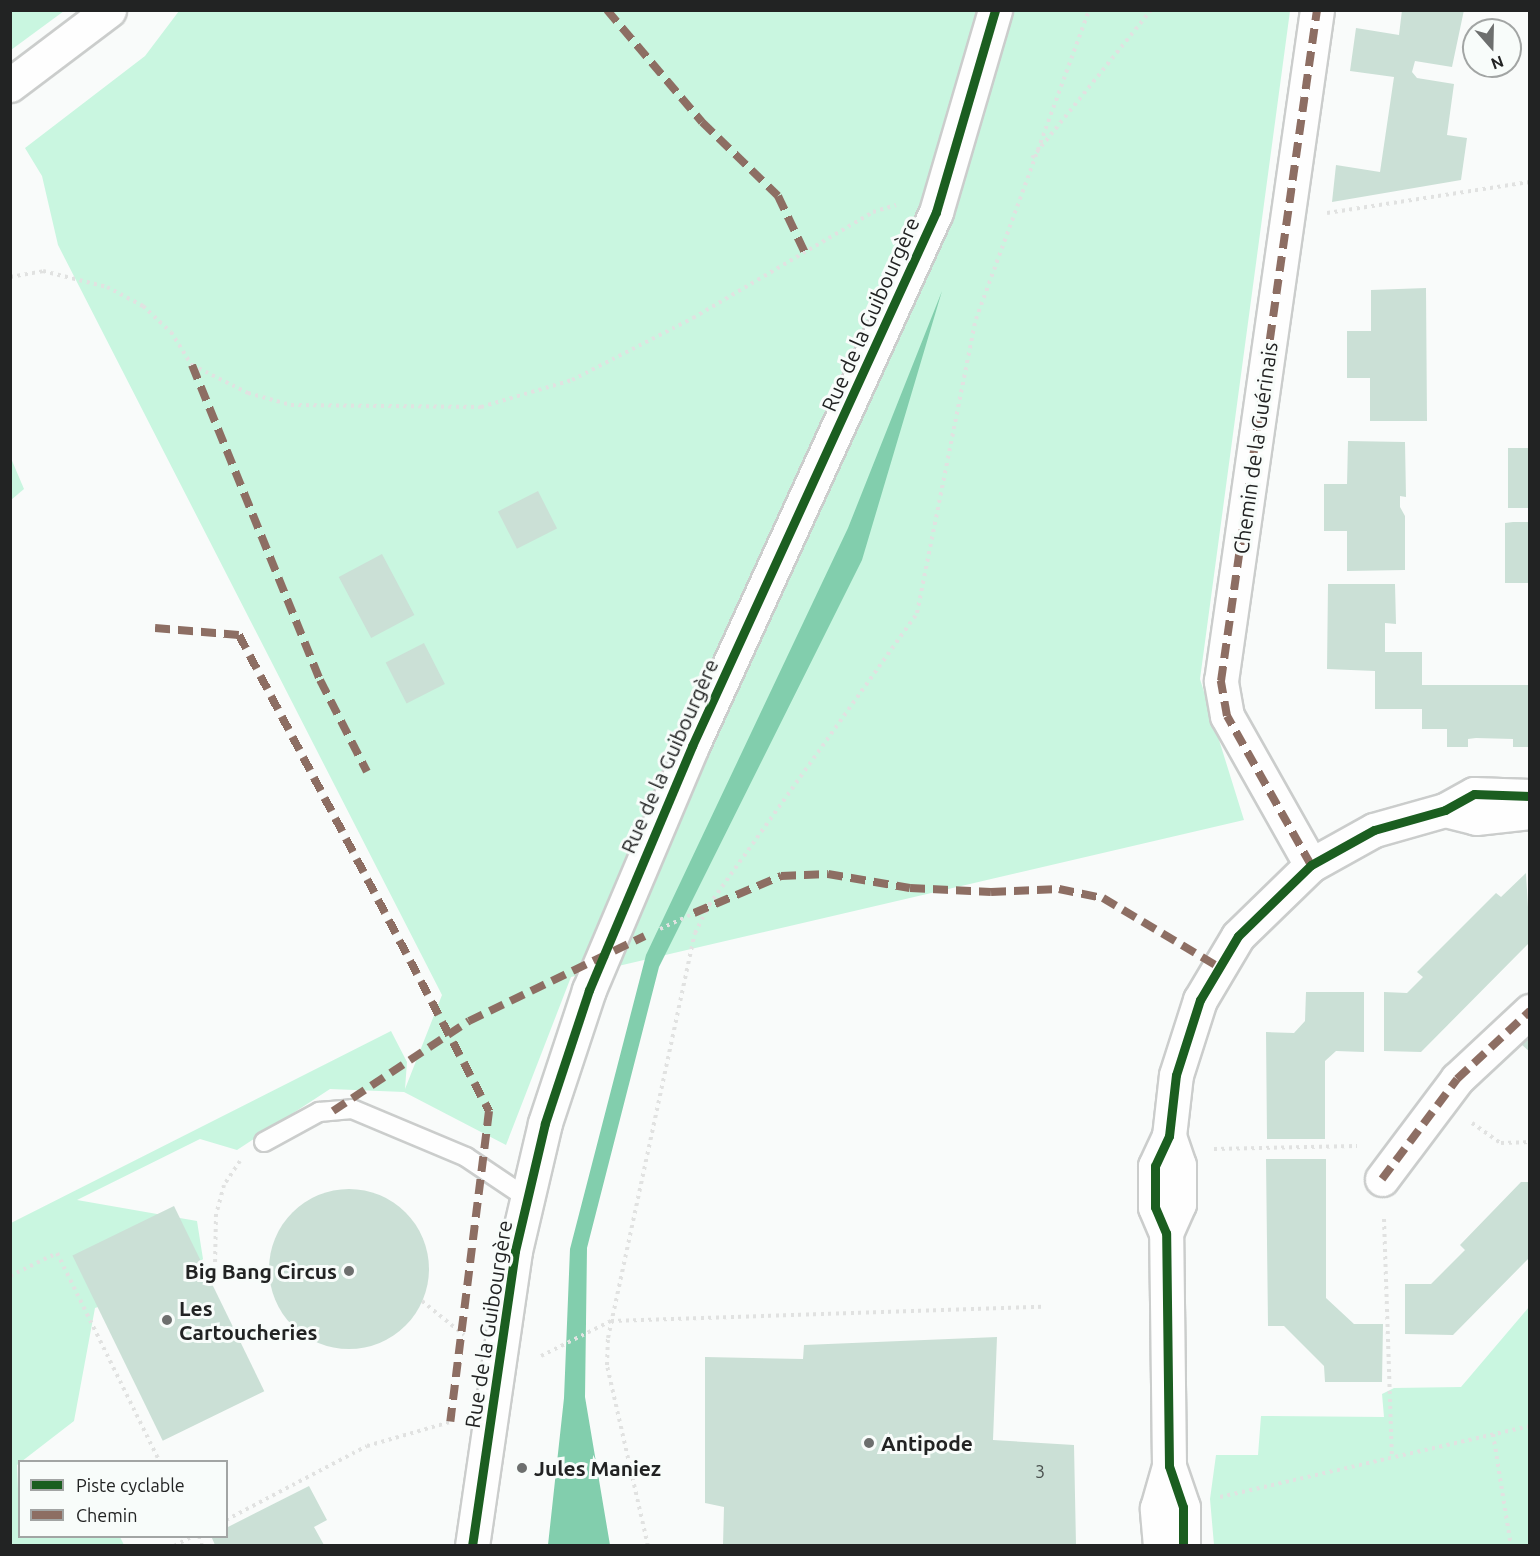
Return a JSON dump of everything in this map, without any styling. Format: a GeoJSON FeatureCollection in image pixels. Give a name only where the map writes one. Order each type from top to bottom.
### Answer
{"type":"FeatureCollection","features":[{"type":"Feature","properties":{"kind":"street"},"geometry":{"type":"LineString","coordinates":[[10,85],[109,10]]}},
{"type":"Feature","properties":{"kind":"street","name":"Rue de la Guibourgère"},"geometry":{"type":"LineString","coordinates":[[472,1545],[492,1402],[527,1198],[589,990],[636,873],[936,212],[995,10]]}},
{"type":"Feature","properties":{"kind":"street","name":"Chemin de la Guérinais"},"geometry":{"type":"LineString","coordinates":[[1311,865],[1222,699],[1317,10]]}},
{"type":"Feature","properties":{"kind":"street"},"geometry":{"type":"LineString","coordinates":[[1160,1545],[1157,1508],[1169,1466],[1166,1233],[1155,1207],[1155,1166],[1172,1143],[1176,1075],[1188,1032],[1217,966],[1258,911],[1311,865],[1374,830],[1445,810],[1474,794],[1530,796]]}},
{"type":"Feature","properties":{"kind":"street"},"geometry":{"type":"LineString","coordinates":[[1445,810],[1476,818],[1530,812]]}},
{"type":"Feature","properties":{"kind":"street"},"geometry":{"type":"LineString","coordinates":[[1382,1179],[1439,1100],[1530,1011]]}},
{"type":"Feature","properties":{"kind":"street"},"geometry":{"type":"LineString","coordinates":[[1169,1466],[1183,1507],[1183,1545]]}},
{"type":"Feature","properties":{"kind":"lane"},"geometry":{"type":"LineString","coordinates":[[264,1142],[319,1112],[352,1109],[466,1157],[527,1198]]}},
{"type":"Feature","properties":{"kind":"path"},"geometry":{"type":"LineString","coordinates":[[648,1545],[607,1365],[611,1322],[695,933],[709,905],[917,613],[976,319],[1030,160],[1089,10]]}},
{"type":"Feature","properties":{"kind":"path"},"geometry":{"type":"LineString","coordinates":[[1030,160],[1152,10]]}},
{"type":"Feature","properties":{"kind":"path"},"geometry":{"type":"LineString","coordinates":[[1288,219],[1530,182]]}},
{"type":"Feature","properties":{"kind":"path"},"geometry":{"type":"LineString","coordinates":[[10,277],[44,271],[107,287],[143,306],[171,332],[192,365],[248,393],[291,405],[481,407],[572,380],[703,312],[873,212],[894,204],[936,212]]}},
{"type":"Feature","properties":{"kind":"path"},"geometry":{"type":"LineString","coordinates":[[655,932],[694,913]]}},
{"type":"Feature","properties":{"kind":"path"},"geometry":{"type":"LineString","coordinates":[[1439,1100],[1501,1143],[1530,1142]]}},
{"type":"Feature","properties":{"kind":"path"},"geometry":{"type":"LineString","coordinates":[[264,1142],[240,1160],[224,1185],[216,1214],[215,1268],[269,1276]]}},
{"type":"Feature","properties":{"kind":"path"},"geometry":{"type":"LineString","coordinates":[[1172,1143],[1406,1146]]}},
{"type":"Feature","properties":{"kind":"path"},"geometry":{"type":"LineString","coordinates":[[1382,1179],[1392,1455]]}},
{"type":"Feature","properties":{"kind":"path"},"geometry":{"type":"LineString","coordinates":[[10,1276],[57,1253],[160,1460]]}},
{"type":"Feature","properties":{"kind":"path"},"geometry":{"type":"LineString","coordinates":[[549,1350],[611,1322],[1043,1307]]}},
{"type":"Feature","properties":{"kind":"path"},"geometry":{"type":"LineString","coordinates":[[228,1519],[368,1446],[458,1420],[492,1402]]}},
{"type":"Feature","properties":{"kind":"path"},"geometry":{"type":"LineString","coordinates":[[1183,1507],[1392,1455],[1530,1426]]}},
{"type":"Feature","properties":{"kind":"path"},"geometry":{"type":"LineString","coordinates":[[1493,1434],[1511,1545]]}},
{"type":"Feature","properties":{"kind":"path"},"geometry":{"type":"LineString","coordinates":[[174,1545],[189,1538]]}},
{"type":"Feature","properties":{"kind":"shaded area"},"geometry":{"type":"Polygon","coordinates":[[[11,10],[64,10],[64,11],[11,50],[11,10]]]}},
{"type":"Feature","properties":{"kind":"shaded area"},"geometry":{"type":"Polygon","coordinates":[[[179,11],[1290,11],[1200,679],[1244,820],[571,977],[506,1145],[404,1092],[330,1089],[237,1150],[200,1139],[77,1200],[197,1221],[203,1259],[186,1277],[95,1308],[74,1421],[23,1460],[18,1460],[18,1538],[120,1538],[124,1545],[11,1546],[11,1223],[391,1031],[407,1062],[405,1089],[442,995],[58,245],[42,176],[25,148],[145,56],[179,11]]]}},
{"type":"Feature","properties":{"kind":"shaded area"},"geometry":{"type":"Polygon","coordinates":[[[942,291],[862,560],[659,967],[587,1248],[585,1397],[610,1545],[548,1545],[564,1398],[570,1249],[646,955],[848,528],[942,291]]]}},
{"type":"Feature","properties":{"kind":"shaded area"},"geometry":{"type":"Polygon","coordinates":[[[10,456],[24,489],[11,500],[10,500],[10,456]]]}},
{"type":"Feature","properties":{"kind":"shaded area"},"geometry":{"type":"Polygon","coordinates":[[[1529,1307],[1529,1545],[1214,1545],[1210,1499],[1216,1455],[1258,1455],[1261,1416],[1384,1417],[1382,1394],[1394,1388],[1461,1387],[1529,1307]]]}},
{"type":"Feature","properties":{"kind":"building"},"geometry":{"type":"Polygon","coordinates":[[[1402,10],[1464,10],[1452,67],[1415,61],[1412,72],[1417,78],[1454,84],[1447,135],[1467,138],[1461,180],[1332,202],[1336,165],[1380,172],[1394,77],[1350,71],[1356,28],[1399,35],[1402,10]]]}},
{"type":"Feature","properties":{"kind":"building"},"geometry":{"type":"Polygon","coordinates":[[[1426,288],[1427,421],[1370,421],[1370,378],[1347,378],[1347,331],[1371,331],[1371,290],[1426,288]]]}},
{"type":"Feature","properties":{"kind":"building"},"geometry":{"type":"Polygon","coordinates":[[[1348,441],[1405,442],[1406,497],[1400,496],[1400,507],[1405,516],[1405,570],[1347,571],[1347,531],[1324,531],[1324,484],[1347,484],[1348,441]]]}},
{"type":"Feature","properties":{"kind":"building"},"geometry":{"type":"Polygon","coordinates":[[[1508,448],[1530,448],[1530,508],[1508,508],[1508,448]]]}},
{"type":"Feature","properties":{"kind":"building"},"geometry":{"type":"Polygon","coordinates":[[[538,491],[557,528],[517,549],[498,511],[538,491]]]}},
{"type":"Feature","properties":{"kind":"building"},"geometry":{"type":"Polygon","coordinates":[[[1530,522],[1530,583],[1505,583],[1505,523],[1530,522]]]}},
{"type":"Feature","properties":{"kind":"building"},"geometry":{"type":"Polygon","coordinates":[[[382,554],[414,615],[371,638],[339,577],[382,554]]]}},
{"type":"Feature","properties":{"kind":"building"},"geometry":{"type":"Polygon","coordinates":[[[1328,584],[1395,584],[1396,624],[1385,623],[1385,652],[1422,652],[1422,685],[1530,685],[1530,747],[1513,747],[1513,739],[1476,738],[1468,739],[1468,747],[1447,747],[1447,729],[1422,729],[1422,709],[1375,709],[1375,671],[1327,669],[1328,584]]]}},
{"type":"Feature","properties":{"kind":"building"},"geometry":{"type":"Polygon","coordinates":[[[424,643],[445,684],[407,704],[386,663],[424,643]]]}},
{"type":"Feature","properties":{"kind":"building"},"geometry":{"type":"Polygon","coordinates":[[[1525,855],[1530,942],[1421,1052],[1384,1051],[1384,992],[1407,993],[1423,977],[1417,972],[1496,893],[1501,897],[1526,873],[1525,855]]]}},
{"type":"Feature","properties":{"kind":"building"},"geometry":{"type":"Polygon","coordinates":[[[1306,992],[1364,992],[1364,1052],[1336,1051],[1325,1061],[1325,1139],[1267,1139],[1266,1032],[1294,1033],[1305,1021],[1306,992]]]}},
{"type":"Feature","properties":{"kind":"building"},"geometry":{"type":"Polygon","coordinates":[[[1530,1035],[1530,1052],[1521,1044],[1530,1035]]]}},
{"type":"Feature","properties":{"kind":"building"},"geometry":{"type":"Polygon","coordinates":[[[1266,1159],[1326,1159],[1326,1298],[1354,1324],[1383,1324],[1382,1382],[1325,1382],[1324,1366],[1284,1326],[1268,1326],[1266,1159]]]}},
{"type":"Feature","properties":{"kind":"building"},"geometry":{"type":"Polygon","coordinates":[[[1521,1182],[1530,1182],[1530,1257],[1453,1335],[1405,1334],[1405,1284],[1431,1284],[1465,1250],[1460,1245],[1521,1182]]]}},
{"type":"Feature","properties":{"kind":"building","name":"Big Bang Circus"},"geometry":{"type":"Polygon","coordinates":[[[349,1189],[365,1190],[380,1195],[394,1202],[406,1212],[416,1224],[423,1238],[428,1253],[428,1285],[423,1300],[416,1314],[406,1326],[394,1336],[380,1343],[365,1348],[349,1349],[333,1348],[318,1343],[304,1336],[292,1326],[282,1314],[275,1300],[270,1285],[269,1269],[270,1253],[275,1238],[282,1224],[292,1212],[304,1202],[318,1195],[333,1190],[349,1189]]]}},
{"type":"Feature","properties":{"kind":"building","name":"Les Cartoucheries"},"geometry":{"type":"Polygon","coordinates":[[[174,1206],[264,1391],[163,1441],[72,1256],[174,1206]]]}},
{"type":"Feature","properties":{"kind":"building","name":"Antipode"},"geometry":{"type":"Polygon","coordinates":[[[997,1337],[993,1440],[1074,1445],[1076,1545],[723,1545],[724,1507],[705,1503],[705,1357],[803,1359],[804,1345],[997,1337]]]}},
{"type":"Feature","properties":{"kind":"building"},"geometry":{"type":"Polygon","coordinates":[[[309,1486],[327,1520],[314,1527],[324,1545],[215,1545],[212,1538],[228,1538],[228,1527],[309,1486]]]}},
{"type":"Feature","properties":{"kind":"marked path"},"geometry":{"type":"LineString","coordinates":[[607,10],[702,122],[778,196],[806,255]]}},
{"type":"Feature","properties":{"kind":"marked path"},"geometry":{"type":"LineString","coordinates":[[1311,865],[1227,716],[1221,681],[1317,10]]}},
{"type":"Feature","properties":{"kind":"marked path"},"geometry":{"type":"LineString","coordinates":[[192,365],[320,680],[367,772]]}},
{"type":"Feature","properties":{"kind":"marked path"},"geometry":{"type":"LineString","coordinates":[[155,628],[239,635],[489,1111],[450,1422]]}},
{"type":"Feature","properties":{"kind":"marked path"},"geometry":{"type":"LineString","coordinates":[[694,913],[781,876],[828,874],[910,888],[991,892],[1059,889],[1103,898],[1217,966]]}},
{"type":"Feature","properties":{"kind":"marked path"},"geometry":{"type":"LineString","coordinates":[[333,1111],[469,1021],[645,936]]}},
{"type":"Feature","properties":{"kind":"marked path"},"geometry":{"type":"LineString","coordinates":[[1382,1179],[1457,1079],[1530,1011]]}},
{"type":"Feature","properties":{"kind":"cycle path"},"geometry":{"type":"LineString","coordinates":[[472,1546],[515,1251],[545,1123],[589,990],[692,746],[936,212],[995,10]]}},
{"type":"Feature","properties":{"kind":"cycle path"},"geometry":{"type":"LineString","coordinates":[[1183,1546],[1183,1507],[1169,1466],[1166,1233],[1155,1207],[1155,1166],[1169,1136],[1176,1075],[1200,1000],[1238,936],[1311,865],[1374,830],[1445,810],[1474,794],[1530,796]]}},
{"type":"Feature","properties":{"kind":"place","name":"Big Bang Circus"},"geometry":{"type":"Point","coordinates":[349,1271]}},
{"type":"Feature","properties":{"kind":"place","name":"Les Cartoucheries"},"geometry":{"type":"Point","coordinates":[167,1320]}},
{"type":"Feature","properties":{"kind":"place","name":"Antipode"},"geometry":{"type":"Point","coordinates":[869,1443]}},
{"type":"Feature","properties":{"kind":"place","name":"Jules Maniez"},"geometry":{"type":"Point","coordinates":[522,1468]}}]}
